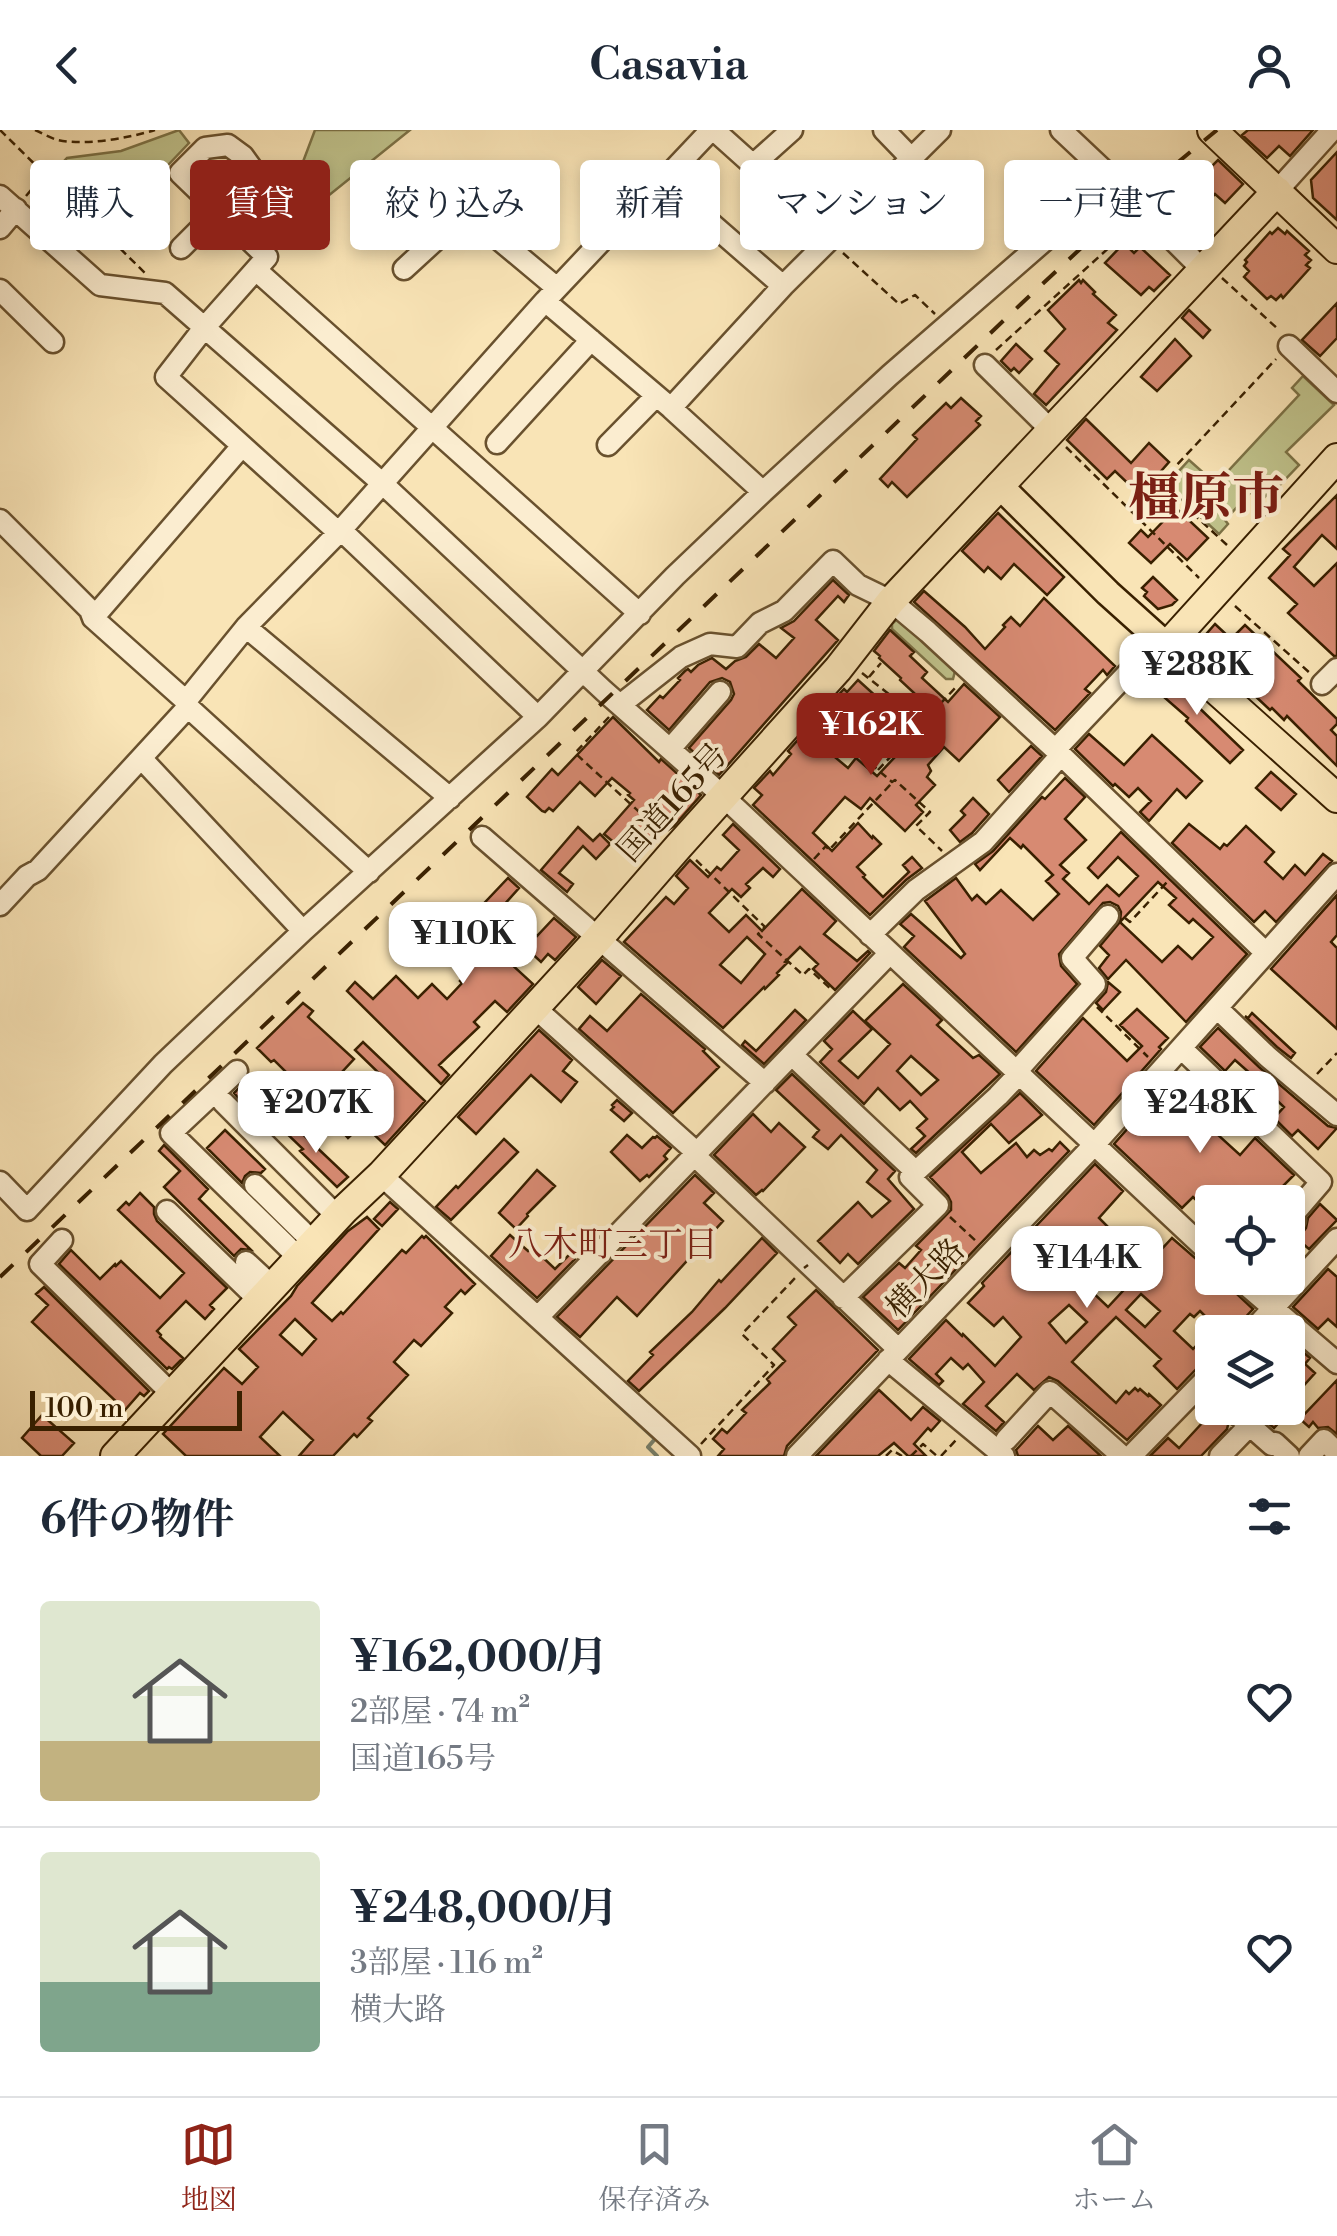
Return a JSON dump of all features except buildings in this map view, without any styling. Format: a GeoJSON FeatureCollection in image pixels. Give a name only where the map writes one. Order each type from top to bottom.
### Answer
{"type":"FeatureCollection","features":[{"type":"Feature","properties":{"kind":"highway"},"geometry":{"type":"LineString","coordinates":[[1212,130],[1337,249]]}},
{"type":"Feature","properties":{"kind":"highway","name":"国道165号"},"geometry":{"type":"LineString","coordinates":[[115,1456],[381,1175],[805,706],[850,674],[891,601],[999,485],[1054,434],[1210,272],[1277,191]]}},
{"type":"Feature","properties":{"kind":"highway"},"geometry":{"type":"LineString","coordinates":[[1337,458],[1164,642],[1337,798]]}},
{"type":"Feature","properties":{"kind":"main road"},"geometry":{"type":"LineString","coordinates":[[999,485],[1108,593],[1164,642]]}},
{"type":"Feature","properties":{"kind":"street"},"geometry":{"type":"LineString","coordinates":[[684,160],[713,130],[747,160]]}},
{"type":"Feature","properties":{"kind":"street"},"geometry":{"type":"LineString","coordinates":[[759,160],[792,130]]}},
{"type":"Feature","properties":{"kind":"street"},"geometry":{"type":"LineString","coordinates":[[884,130],[911,158],[940,130]]}},
{"type":"Feature","properties":{"kind":"street"},"geometry":{"type":"LineString","coordinates":[[1061,130],[1092,160]]}},
{"type":"Feature","properties":{"kind":"street"},"geometry":{"type":"LineString","coordinates":[[1277,191],[1332,130]]}},
{"type":"Feature","properties":{"kind":"street"},"geometry":{"type":"LineString","coordinates":[[193,160],[205,148],[228,145],[246,160]]}},
{"type":"Feature","properties":{"kind":"street"},"geometry":{"type":"LineString","coordinates":[[190,163],[180,173],[190,182]]}},
{"type":"Feature","properties":{"kind":"street"},"geometry":{"type":"LineString","coordinates":[[0,228],[8,203],[100,284],[165,292],[724,797],[1195,1239]]}},
{"type":"Feature","properties":{"kind":"street"},"geometry":{"type":"LineString","coordinates":[[404,269],[466,212],[591,340],[763,492]]}},
{"type":"Feature","properties":{"kind":"street"},"geometry":{"type":"LineString","coordinates":[[720,231],[783,286]]}},
{"type":"Feature","properties":{"kind":"street"},"geometry":{"type":"LineString","coordinates":[[182,248],[190,240]]}},
{"type":"Feature","properties":{"kind":"street"},"geometry":{"type":"LineString","coordinates":[[260,250],[267,257],[166,378],[340,532],[538,717]]}},
{"type":"Feature","properties":{"kind":"street"},"geometry":{"type":"LineString","coordinates":[[0,905],[27,876],[38,870],[141,758],[246,627],[340,532],[593,250]]}},
{"type":"Feature","properties":{"kind":"street"},"geometry":{"type":"LineString","coordinates":[[608,445],[664,402],[819,250]]}},
{"type":"Feature","properties":{"kind":"street"},"geometry":{"type":"LineString","coordinates":[[0,1182],[26,1210],[164,1064],[538,717],[763,492],[1034,250]]}},
{"type":"Feature","properties":{"kind":"street"},"geometry":{"type":"LineString","coordinates":[[1186,250],[1210,272]]}},
{"type":"Feature","properties":{"kind":"street"},"geometry":{"type":"LineString","coordinates":[[256,270],[640,614]]}},
{"type":"Feature","properties":{"kind":"street"},"geometry":{"type":"LineString","coordinates":[[0,290],[52,342]]}},
{"type":"Feature","properties":{"kind":"street"},"geometry":{"type":"LineString","coordinates":[[497,443],[591,340]]}},
{"type":"Feature","properties":{"kind":"street"},"geometry":{"type":"LineString","coordinates":[[1288,346],[1337,392]]}},
{"type":"Feature","properties":{"kind":"street"},"geometry":{"type":"LineString","coordinates":[[986,365],[1054,434]]}},
{"type":"Feature","properties":{"kind":"street"},"geometry":{"type":"LineString","coordinates":[[94,618],[242,446]]}},
{"type":"Feature","properties":{"kind":"street"},"geometry":{"type":"LineString","coordinates":[[0,520],[94,618],[369,872]]}},
{"type":"Feature","properties":{"kind":"street"},"geometry":{"type":"LineString","coordinates":[[620,704],[681,657],[710,644],[737,646],[760,624],[784,610],[832,562],[858,584],[891,601],[928,632],[1266,952]]}},
{"type":"Feature","properties":{"kind":"street"},"geometry":{"type":"LineString","coordinates":[[246,627],[450,798]]}},
{"type":"Feature","properties":{"kind":"street"},"geometry":{"type":"LineString","coordinates":[[870,934],[916,890],[983,842],[1058,752],[1164,642]]}},
{"type":"Feature","properties":{"kind":"street"},"geometry":{"type":"LineString","coordinates":[[670,749],[720,692]]}},
{"type":"Feature","properties":{"kind":"street"},"geometry":{"type":"LineString","coordinates":[[141,758],[303,931]]}},
{"type":"Feature","properties":{"kind":"street"},"geometry":{"type":"LineString","coordinates":[[482,837],[765,1083]]}},
{"type":"Feature","properties":{"kind":"street","name":"横大路"},"geometry":{"type":"LineString","coordinates":[[796,1456],[1094,1145],[1337,874]]}},
{"type":"Feature","properties":{"kind":"street"},"geometry":{"type":"LineString","coordinates":[[843,1298],[938,1205],[910,1176],[998,1096],[1095,984],[1072,958],[1108,916]]}},
{"type":"Feature","properties":{"kind":"street"},"geometry":{"type":"LineString","coordinates":[[538,1317],[889,954]]}},
{"type":"Feature","properties":{"kind":"street"},"geometry":{"type":"LineString","coordinates":[[534,1007],[695,1154],[968,1426],[1005,1448],[1050,1392],[1122,1456]]}},
{"type":"Feature","properties":{"kind":"street"},"geometry":{"type":"LineString","coordinates":[[1217,1008],[1337,1115]]}},
{"type":"Feature","properties":{"kind":"street"},"geometry":{"type":"LineString","coordinates":[[1181,1048],[1321,1182],[1305,1201]]}},
{"type":"Feature","properties":{"kind":"street"},"geometry":{"type":"LineString","coordinates":[[792,1056],[916,1172]]}},
{"type":"Feature","properties":{"kind":"street"},"geometry":{"type":"LineString","coordinates":[[237,1071],[171,1133],[302,1255]]}},
{"type":"Feature","properties":{"kind":"street"},"geometry":{"type":"LineString","coordinates":[[223,1102],[342,1213]]}},
{"type":"Feature","properties":{"kind":"street"},"geometry":{"type":"LineString","coordinates":[[246,1112],[342,1213]]}},
{"type":"Feature","properties":{"kind":"street"},"geometry":{"type":"LineString","coordinates":[[381,1175],[690,1456]]}},
{"type":"Feature","properties":{"kind":"street"},"geometry":{"type":"LineString","coordinates":[[255,1186],[302,1255]]}},
{"type":"Feature","properties":{"kind":"street"},"geometry":{"type":"LineString","coordinates":[[225,1199],[302,1255]]}},
{"type":"Feature","properties":{"kind":"street"},"geometry":{"type":"LineString","coordinates":[[167,1211],[266,1294]]}},
{"type":"Feature","properties":{"kind":"street"},"geometry":{"type":"LineString","coordinates":[[1267,1315],[1337,1239]]}},
{"type":"Feature","properties":{"kind":"street"},"geometry":{"type":"LineString","coordinates":[[62,1240],[40,1264],[174,1394]]}},
{"type":"Feature","properties":{"kind":"street"},"geometry":{"type":"LineString","coordinates":[[246,1262],[266,1294]]}},
{"type":"Feature","properties":{"kind":"street"},"geometry":{"type":"LineString","coordinates":[[1260,1295],[1337,1363]]}},
{"type":"Feature","properties":{"kind":"street"},"geometry":{"type":"LineString","coordinates":[[1131,1456],[1195,1396]]}},
{"type":"Feature","properties":{"kind":"street"},"geometry":{"type":"LineString","coordinates":[[1220,1456],[1250,1425],[1289,1456]]}},
{"type":"Feature","properties":{"kind":"street"},"geometry":{"type":"LineString","coordinates":[[1309,1456],[1324,1440],[1337,1453]]}},
{"type":"Feature","properties":{"kind":"path"},"geometry":{"type":"LineString","coordinates":[[0,130],[31,160]]}},
{"type":"Feature","properties":{"kind":"path"},"geometry":{"type":"LineString","coordinates":[[35,130],[58,140],[94,141],[155,130]]}},
{"type":"Feature","properties":{"kind":"path"},"geometry":{"type":"LineString","coordinates":[[8,203],[30,186]]}},
{"type":"Feature","properties":{"kind":"path"},"geometry":{"type":"LineString","coordinates":[[122,250],[165,292]]}},
{"type":"Feature","properties":{"kind":"path"},"geometry":{"type":"LineString","coordinates":[[840,250],[900,304],[915,295],[946,326]]}},
{"type":"Feature","properties":{"kind":"path"},"geometry":{"type":"LineString","coordinates":[[986,365],[985,361],[1097,250]]}},
{"type":"Feature","properties":{"kind":"path"},"geometry":{"type":"LineString","coordinates":[[1210,272],[1286,336],[1288,346],[1160,483],[1231,549]]}},
{"type":"Feature","properties":{"kind":"path"},"geometry":{"type":"LineString","coordinates":[[1054,434],[1202,580]]}},
{"type":"Feature","properties":{"kind":"path"},"geometry":{"type":"LineString","coordinates":[[1225,598],[1329,677]]}},
{"type":"Feature","properties":{"kind":"path"},"geometry":{"type":"LineString","coordinates":[[850,674],[881,663]]}},
{"type":"Feature","properties":{"kind":"path"},"geometry":{"type":"LineString","coordinates":[[850,674],[895,699],[899,695]]}},
{"type":"Feature","properties":{"kind":"path"},"geometry":{"type":"LineString","coordinates":[[850,674],[860,707]]}},
{"type":"Feature","properties":{"kind":"path"},"geometry":{"type":"LineString","coordinates":[[878,770],[957,686]]}},
{"type":"Feature","properties":{"kind":"path"},"geometry":{"type":"LineString","coordinates":[[620,704],[574,754],[765,927],[758,934],[803,975],[809,969],[832,991]]}},
{"type":"Feature","properties":{"kind":"path"},"geometry":{"type":"LineString","coordinates":[[805,706],[930,812],[916,826],[941,850]]}},
{"type":"Feature","properties":{"kind":"path"},"geometry":{"type":"LineString","coordinates":[[803,871],[826,846],[830,850],[892,782]]}},
{"type":"Feature","properties":{"kind":"path"},"geometry":{"type":"LineString","coordinates":[[1108,916],[1114,908],[1130,922],[1166,882]]}},
{"type":"Feature","properties":{"kind":"path"},"geometry":{"type":"LineString","coordinates":[[1098,1008],[1162,1070]]}},
{"type":"Feature","properties":{"kind":"path"},"geometry":{"type":"LineString","coordinates":[[1305,1086],[1337,1053]]}},
{"type":"Feature","properties":{"kind":"path"},"geometry":{"type":"LineString","coordinates":[[938,1205],[989,1254]]}},
{"type":"Feature","properties":{"kind":"path"},"geometry":{"type":"LineString","coordinates":[[690,1456],[774,1366],[742,1334],[806,1266]]}},
{"type":"Feature","properties":{"kind":"path"},"geometry":{"type":"LineString","coordinates":[[912,1456],[923,1444],[939,1456],[968,1426]]}},
{"type":"Feature","properties":{"kind":"path"},"geometry":{"type":"LineString","coordinates":[[886,1456],[892,1450],[902,1456]]}},
{"type":"Feature","properties":{"kind":"green space"},"geometry":{"type":"Polygon","coordinates":[[[179,130],[189,143],[170,163],[65,160],[121,151],[179,130]]]}},
{"type":"Feature","properties":{"kind":"green space"},"geometry":{"type":"Polygon","coordinates":[[[315,130],[410,130],[373,160],[350,160],[350,178],[330,194],[330,160],[304,160],[315,130]]]}},
{"type":"Feature","properties":{"kind":"green space"},"geometry":{"type":"Polygon","coordinates":[[[1303,376],[1334,405],[1286,452],[1299,465],[1262,500],[1252,491],[1225,520],[1228,524],[1219,534],[1166,485],[1189,460],[1216,484],[1299,395],[1292,388],[1303,376]]]}},
{"type":"Feature","properties":{"kind":"green space"},"geometry":{"type":"Polygon","coordinates":[[[896,620],[952,667],[953,679],[946,679],[892,629],[896,620]]]}},
{"type":"Feature","properties":{"kind":"waterway"},"geometry":{"type":"LineString","coordinates":[[405,1211],[492,1289]]}},
{"type":"Feature","properties":{"kind":"waterway"},"geometry":{"type":"LineString","coordinates":[[516,1311],[655,1439],[648,1447],[657,1456]]}},
{"type":"Feature","properties":{"kind":"railway"},"geometry":{"type":"LineString","coordinates":[[0,1277],[1021,304],[1137,196],[1217,130]]}},
{"type":"Feature","properties":{"kind":"district","name":"橿原市"},"geometry":{"type":"Point","coordinates":[1206,497]}},
{"type":"Feature","properties":{"kind":"district","name":"八木町三丁目"},"geometry":{"type":"Point","coordinates":[613,1244]}}]}
